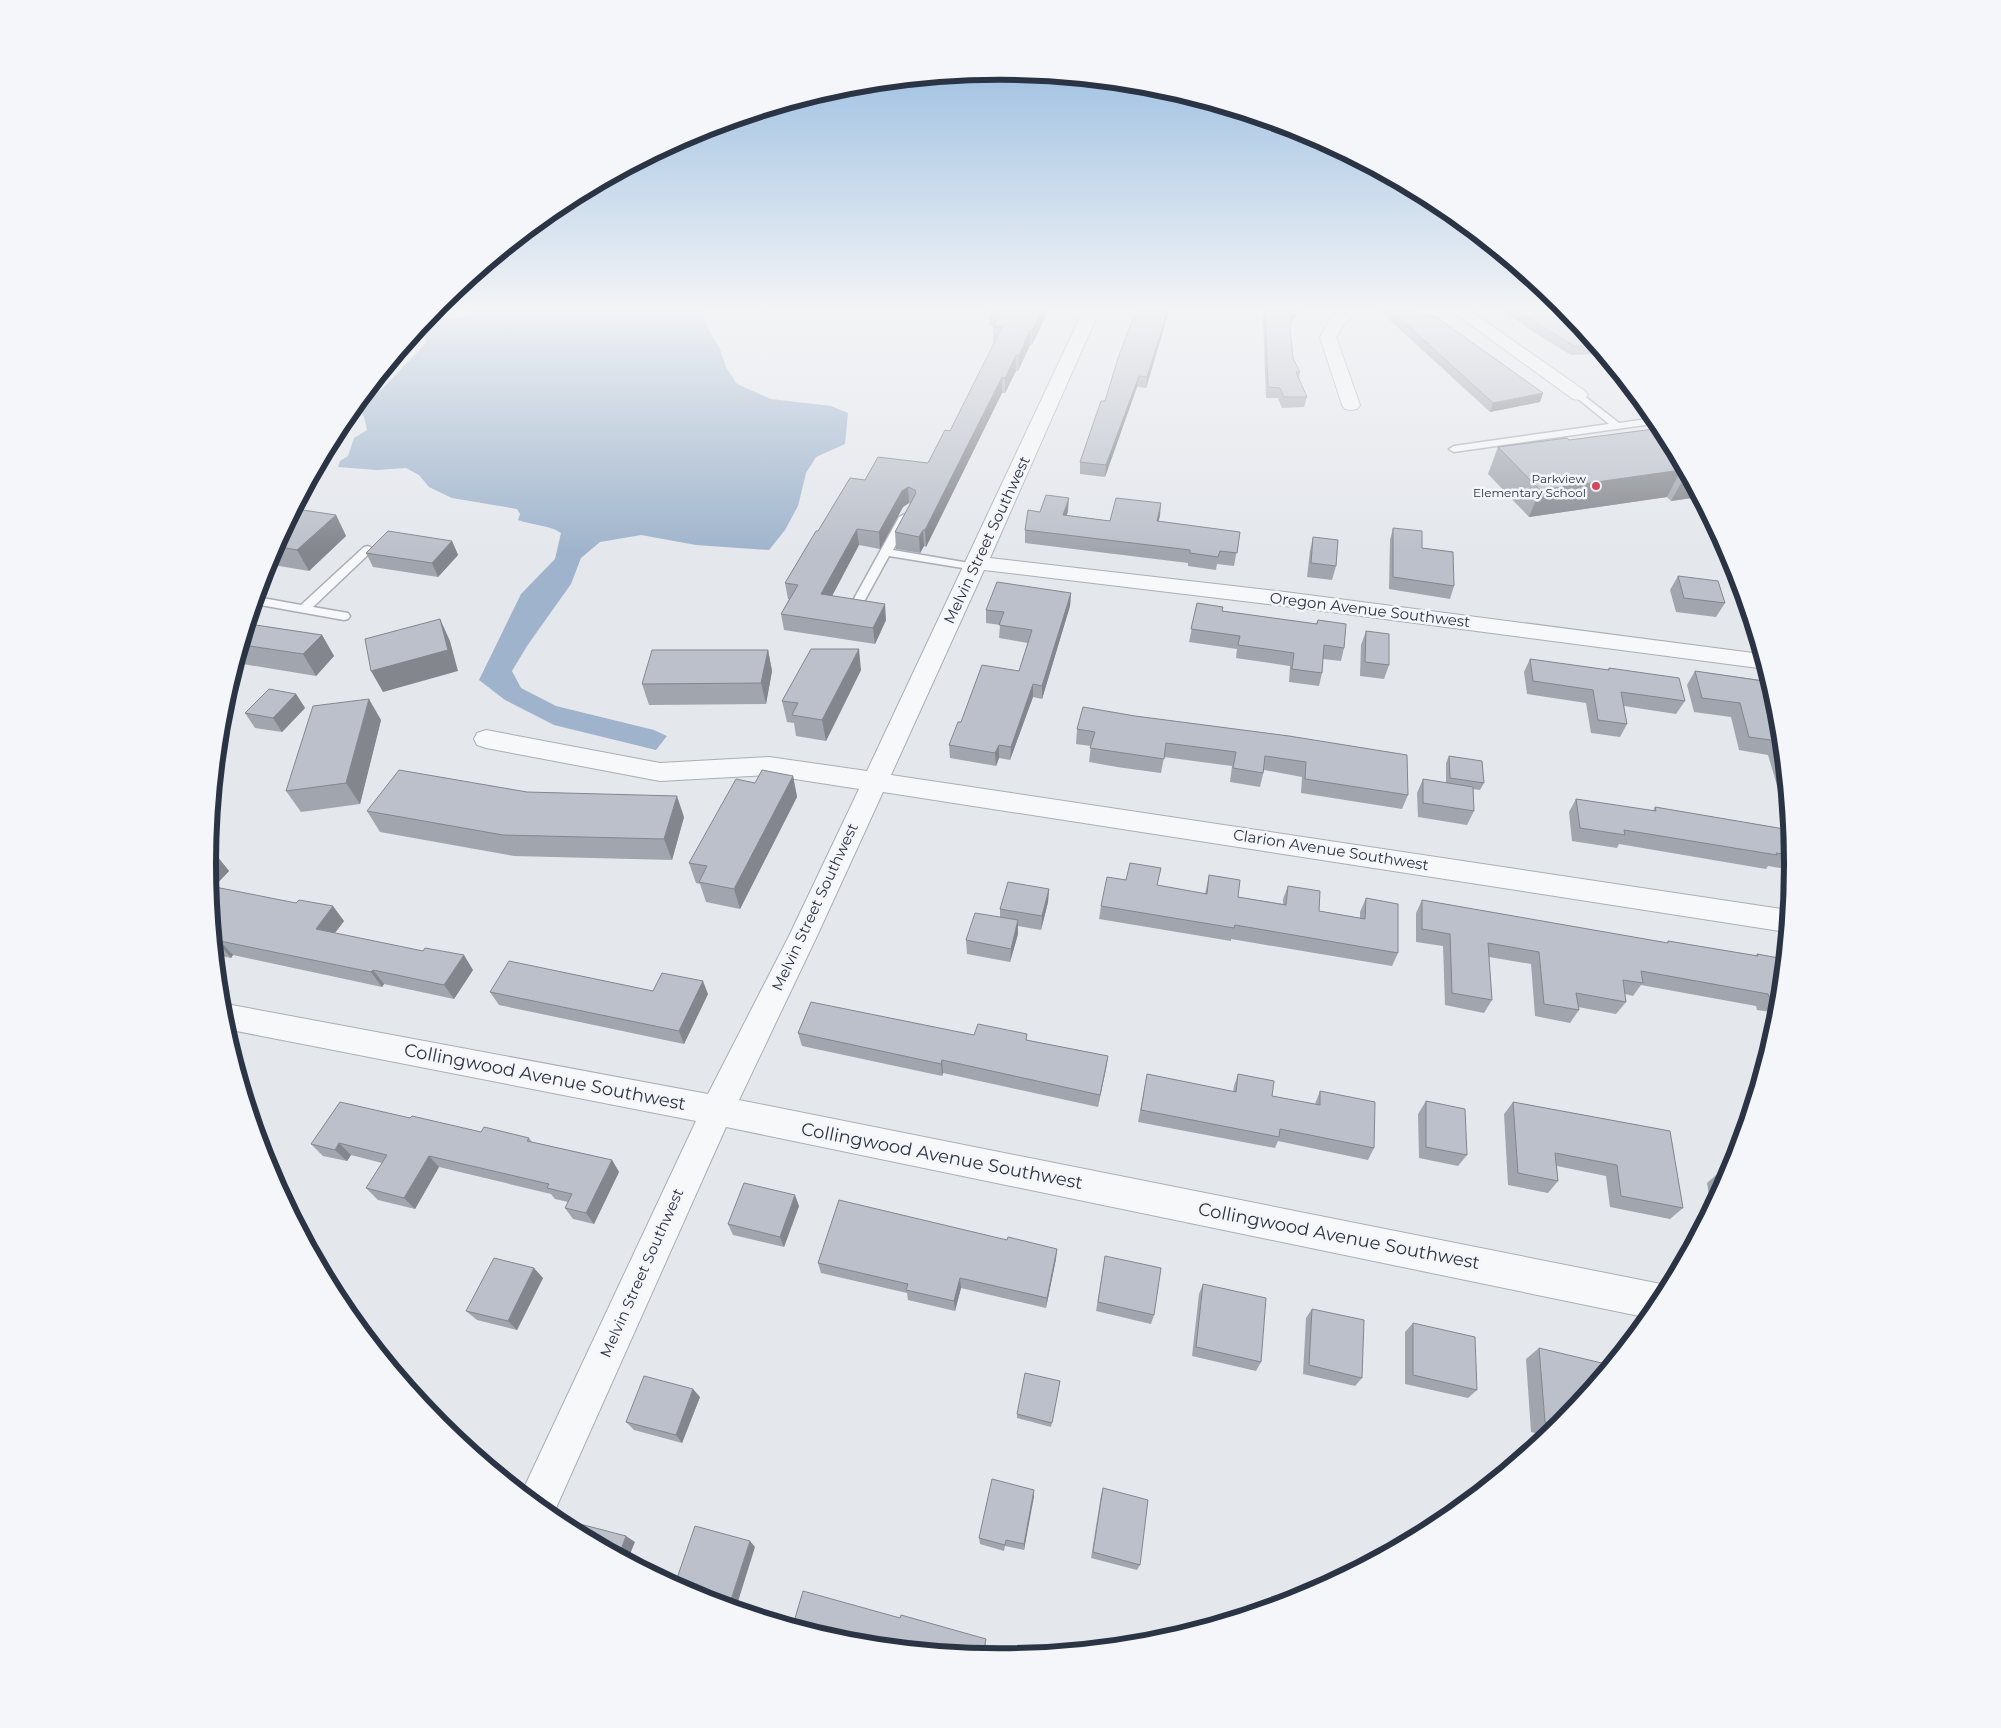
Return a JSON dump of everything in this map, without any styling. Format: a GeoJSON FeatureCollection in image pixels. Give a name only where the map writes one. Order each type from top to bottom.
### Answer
{"type":"FeatureCollection","features":[{"type":"Feature","properties":{"kind":"street","name":"Melvin Street Southwest"},"geometry":{"type":"LineString","coordinates":[[540,1498],[716,1110],[803,936],[1055,390]]}},
{"type":"Feature","properties":{"kind":"street"},"geometry":{"type":"LineString","coordinates":[[1346,390],[1351,405]]}},
{"type":"Feature","properties":{"kind":"street"},"geometry":{"type":"LineString","coordinates":[[1572,390],[1580,395]]}},
{"type":"Feature","properties":{"kind":"street","name":"Oregon Avenue Southwest"},"geometry":{"type":"LineString","coordinates":[[976,565],[1285,599],[1758,661]]}},
{"type":"Feature","properties":{"kind":"street","name":"Clarion Avenue Southwest"},"geometry":{"type":"LineString","coordinates":[[486,739],[660,772],[769,766],[1782,920]]}},
{"type":"Feature","properties":{"kind":"street","name":"Collingwood Avenue Southwest"},"geometry":{"type":"LineString","coordinates":[[232,1017],[716,1110],[1652,1300]]}},
{"type":"Feature","properties":{"kind":"lane"},"geometry":{"type":"LineString","coordinates":[[1580,395],[1618,426]]}},
{"type":"Feature","properties":{"kind":"lane"},"geometry":{"type":"LineString","coordinates":[[1454,449],[1648,422]]}},
{"type":"Feature","properties":{"kind":"lane"},"geometry":{"type":"LineString","coordinates":[[856,606],[910,508]]}},
{"type":"Feature","properties":{"kind":"lane"},"geometry":{"type":"LineString","coordinates":[[304,609],[368,549]]}},
{"type":"Feature","properties":{"kind":"lane"},"geometry":{"type":"LineString","coordinates":[[885,552],[976,565]]}},
{"type":"Feature","properties":{"kind":"lane"},"geometry":{"type":"LineString","coordinates":[[262,602],[344,616]]}},
{"type":"Feature","properties":{"kind":"water"},"geometry":{"type":"Polygon","coordinates":[[[381,390],[750,390],[771,399],[831,406],[848,413],[845,444],[816,457],[806,473],[798,506],[785,530],[769,550],[696,545],[641,535],[600,542],[581,558],[571,584],[527,646],[512,671],[521,688],[556,706],[654,730],[667,736],[656,750],[554,725],[505,700],[479,680],[521,594],[555,559],[561,533],[551,528],[518,520],[520,514],[517,509],[452,498],[429,487],[419,475],[406,468],[377,470],[338,467],[340,461],[348,456],[354,438],[367,430],[361,412],[372,396],[381,390]]]}},
{"type":"Feature","properties":{"kind":"building"},"geometry":{"type":"Polygon","coordinates":[[[971,390],[996,390],[925,530],[923,530],[919,537],[895,532],[916,493],[915,490],[908,487],[902,491],[879,532],[857,529],[821,594],[885,604],[873,628],[781,614],[798,585],[785,583],[850,478],[865,480],[878,457],[928,463],[945,430],[950,431],[971,390]]]}},
{"type":"Feature","properties":{"kind":"building"},"geometry":{"type":"Polygon","coordinates":[[[1108,390],[1134,390],[1106,465],[1080,462],[1101,401],[1105,401],[1108,390]]]}},
{"type":"Feature","properties":{"kind":"building"},"geometry":{"type":"Polygon","coordinates":[[[1281,390],[1304,390],[1307,397],[1284,397],[1281,390]]]}},
{"type":"Feature","properties":{"kind":"building"},"geometry":{"type":"Polygon","coordinates":[[[1478,390],[1538,390],[1543,393],[1493,403],[1478,390]]]}},
{"type":"Feature","properties":{"kind":"building"},"geometry":{"type":"Polygon","coordinates":[[[1653,429],[1678,470],[1540,490],[1498,447],[1567,438],[1569,440],[1653,429]]]}},
{"type":"Feature","properties":{"kind":"building"},"geometry":{"type":"Polygon","coordinates":[[[1046,495],[1069,498],[1063,515],[1110,521],[1116,498],[1161,503],[1157,521],[1240,532],[1237,553],[1220,551],[1218,557],[1190,553],[1190,550],[1025,530],[1028,510],[1040,512],[1046,495]]]}},
{"type":"Feature","properties":{"kind":"building"},"geometry":{"type":"Polygon","coordinates":[[[301,510],[336,515],[297,550],[283,547],[301,510]]]}},
{"type":"Feature","properties":{"kind":"building"},"geometry":{"type":"Polygon","coordinates":[[[1393,528],[1422,531],[1422,548],[1453,552],[1454,586],[1393,577],[1393,528]]]}},
{"type":"Feature","properties":{"kind":"building"},"geometry":{"type":"Polygon","coordinates":[[[388,531],[452,541],[432,563],[366,553],[388,531]]]}},
{"type":"Feature","properties":{"kind":"building"},"geometry":{"type":"Polygon","coordinates":[[[1313,537],[1338,540],[1336,566],[1311,563],[1313,537]]]}},
{"type":"Feature","properties":{"kind":"building"},"geometry":{"type":"Polygon","coordinates":[[[1678,576],[1718,581],[1725,603],[1684,598],[1678,576]]]}},
{"type":"Feature","properties":{"kind":"building"},"geometry":{"type":"Polygon","coordinates":[[[997,582],[1071,593],[1042,686],[1033,684],[1011,747],[999,745],[995,753],[949,745],[958,722],[961,722],[982,665],[1019,671],[1032,630],[999,625],[1004,612],[986,610],[997,582]]]}},
{"type":"Feature","properties":{"kind":"building"},"geometry":{"type":"Polygon","coordinates":[[[1197,603],[1223,607],[1222,611],[1317,624],[1318,620],[1346,624],[1344,648],[1324,645],[1322,673],[1292,669],[1294,653],[1238,645],[1240,636],[1191,629],[1197,603]]]}},
{"type":"Feature","properties":{"kind":"building"},"geometry":{"type":"Polygon","coordinates":[[[440,619],[448,650],[371,671],[365,639],[440,619]]]}},
{"type":"Feature","properties":{"kind":"building"},"geometry":{"type":"Polygon","coordinates":[[[254,625],[322,635],[303,654],[248,646],[254,625]]]}},
{"type":"Feature","properties":{"kind":"building"},"geometry":{"type":"Polygon","coordinates":[[[1366,631],[1389,634],[1389,665],[1365,662],[1366,631]]]}},
{"type":"Feature","properties":{"kind":"building"},"geometry":{"type":"Polygon","coordinates":[[[811,649],[859,649],[822,720],[792,715],[798,703],[782,701],[811,649]]]}},
{"type":"Feature","properties":{"kind":"building"},"geometry":{"type":"Polygon","coordinates":[[[652,650],[768,650],[761,683],[642,684],[652,650]]]}},
{"type":"Feature","properties":{"kind":"building"},"geometry":{"type":"Polygon","coordinates":[[[1530,659],[1679,678],[1685,701],[1621,692],[1627,724],[1598,720],[1593,690],[1533,681],[1530,659]]]}},
{"type":"Feature","properties":{"kind":"building"},"geometry":{"type":"Polygon","coordinates":[[[1695,671],[1762,681],[1774,740],[1749,737],[1740,703],[1702,698],[1695,671]]]}},
{"type":"Feature","properties":{"kind":"building"},"geometry":{"type":"Polygon","coordinates":[[[269,689],[296,694],[273,718],[245,713],[269,689]]]}},
{"type":"Feature","properties":{"kind":"building"},"geometry":{"type":"Polygon","coordinates":[[[369,699],[346,783],[286,791],[313,706],[369,699]]]}},
{"type":"Feature","properties":{"kind":"building"},"geometry":{"type":"Polygon","coordinates":[[[1083,707],[1135,716],[1289,736],[1407,755],[1408,795],[1305,779],[1306,762],[1265,756],[1263,773],[1233,768],[1236,752],[1166,743],[1164,759],[1090,748],[1095,732],[1077,729],[1083,707]]]}},
{"type":"Feature","properties":{"kind":"building"},"geometry":{"type":"Polygon","coordinates":[[[1449,756],[1482,761],[1484,783],[1450,778],[1449,756]]]}},
{"type":"Feature","properties":{"kind":"building"},"geometry":{"type":"Polygon","coordinates":[[[399,770],[527,792],[677,796],[664,839],[503,835],[367,811],[399,770]]]}},
{"type":"Feature","properties":{"kind":"building"},"geometry":{"type":"Polygon","coordinates":[[[762,770],[793,776],[734,889],[699,882],[707,866],[689,863],[736,779],[755,783],[762,770]]]}},
{"type":"Feature","properties":{"kind":"building"},"geometry":{"type":"Polygon","coordinates":[[[1423,779],[1473,787],[1474,811],[1423,803],[1423,779]]]}},
{"type":"Feature","properties":{"kind":"building"},"geometry":{"type":"Polygon","coordinates":[[[1576,799],[1656,811],[1655,807],[1783,829],[1784,854],[1776,853],[1777,855],[1624,830],[1625,835],[1580,828],[1576,799]]]}},
{"type":"Feature","properties":{"kind":"building"},"geometry":{"type":"Polygon","coordinates":[[[1130,863],[1161,868],[1157,885],[1207,894],[1209,875],[1240,880],[1238,897],[1286,905],[1288,886],[1320,891],[1319,911],[1365,919],[1366,898],[1398,904],[1398,953],[1235,925],[1234,928],[1101,906],[1107,877],[1126,880],[1130,863]]]}},
{"type":"Feature","properties":{"kind":"building"},"geometry":{"type":"Polygon","coordinates":[[[1008,882],[1049,889],[1042,916],[1000,909],[1008,882]]]}},
{"type":"Feature","properties":{"kind":"building"},"geometry":{"type":"Polygon","coordinates":[[[217,887],[296,903],[299,900],[333,906],[316,929],[423,951],[425,948],[464,955],[444,985],[373,970],[371,972],[221,941],[217,887]]]}},
{"type":"Feature","properties":{"kind":"building"},"geometry":{"type":"Polygon","coordinates":[[[1422,900],[1668,943],[1668,941],[1779,958],[1772,998],[1769,997],[1768,994],[1641,971],[1643,983],[1623,980],[1626,1002],[1576,993],[1579,1010],[1544,1004],[1539,952],[1488,943],[1492,1000],[1452,993],[1450,934],[1422,929],[1422,900]]]}},
{"type":"Feature","properties":{"kind":"building"},"geometry":{"type":"Polygon","coordinates":[[[975,913],[1018,920],[1011,949],[966,940],[975,913]]]}},
{"type":"Feature","properties":{"kind":"building"},"geometry":{"type":"Polygon","coordinates":[[[509,961],[653,991],[662,973],[703,981],[679,1031],[490,992],[509,961]]]}},
{"type":"Feature","properties":{"kind":"building"},"geometry":{"type":"Polygon","coordinates":[[[811,1002],[974,1035],[978,1024],[1027,1034],[1026,1040],[1108,1056],[1100,1095],[942,1060],[941,1064],[798,1033],[811,1002]]]}},
{"type":"Feature","properties":{"kind":"building"},"geometry":{"type":"Polygon","coordinates":[[[1147,1074],[1236,1092],[1238,1074],[1274,1081],[1272,1096],[1320,1105],[1320,1091],[1375,1102],[1374,1148],[1280,1129],[1279,1137],[1141,1110],[1147,1074]]]}},
{"type":"Feature","properties":{"kind":"building"},"geometry":{"type":"Polygon","coordinates":[[[1426,1101],[1465,1109],[1467,1155],[1426,1147],[1426,1101]]]}},
{"type":"Feature","properties":{"kind":"building"},"geometry":{"type":"Polygon","coordinates":[[[340,1102],[481,1132],[484,1127],[529,1138],[527,1141],[612,1160],[586,1213],[565,1208],[572,1194],[547,1188],[549,1184],[429,1156],[404,1198],[366,1188],[387,1155],[339,1143],[335,1150],[311,1144],[340,1102]]]}},
{"type":"Feature","properties":{"kind":"building"},"geometry":{"type":"Polygon","coordinates":[[[1513,1102],[1670,1131],[1683,1208],[1621,1196],[1617,1165],[1555,1153],[1558,1181],[1518,1173],[1513,1102]]]}},
{"type":"Feature","properties":{"kind":"building"},"geometry":{"type":"Polygon","coordinates":[[[744,1183],[795,1195],[780,1237],[728,1224],[744,1183]]]}},
{"type":"Feature","properties":{"kind":"building"},"geometry":{"type":"Polygon","coordinates":[[[839,1200],[1007,1240],[1008,1237],[1057,1249],[1047,1298],[960,1278],[954,1301],[906,1290],[908,1284],[818,1263],[839,1200]]]}},
{"type":"Feature","properties":{"kind":"building"},"geometry":{"type":"Polygon","coordinates":[[[1105,1256],[1161,1268],[1154,1315],[1098,1302],[1105,1256]]]}},
{"type":"Feature","properties":{"kind":"building"},"geometry":{"type":"Polygon","coordinates":[[[494,1258],[534,1268],[508,1321],[466,1311],[494,1258]]]}},
{"type":"Feature","properties":{"kind":"building"},"geometry":{"type":"Polygon","coordinates":[[[1203,1284],[1266,1298],[1261,1362],[1196,1347],[1203,1284]]]}},
{"type":"Feature","properties":{"kind":"building"},"geometry":{"type":"Polygon","coordinates":[[[1312,1309],[1364,1320],[1362,1378],[1309,1365],[1312,1309]]]}},
{"type":"Feature","properties":{"kind":"building"},"geometry":{"type":"Polygon","coordinates":[[[1413,1323],[1475,1337],[1477,1390],[1413,1375],[1413,1323]]]}},
{"type":"Feature","properties":{"kind":"building"},"geometry":{"type":"Polygon","coordinates":[[[1539,1348],[1604,1364],[1555,1418],[1549,1423],[1545,1422],[1539,1348]]]}},
{"type":"Feature","properties":{"kind":"building"},"geometry":{"type":"Polygon","coordinates":[[[1025,1373],[1060,1381],[1052,1423],[1017,1414],[1025,1373]]]}},
{"type":"Feature","properties":{"kind":"building"},"geometry":{"type":"Polygon","coordinates":[[[644,1376],[693,1389],[676,1435],[626,1422],[644,1376]]]}},
{"type":"Feature","properties":{"kind":"building"},"geometry":{"type":"Polygon","coordinates":[[[992,1479],[1034,1490],[1024,1544],[1006,1540],[1005,1545],[979,1538],[992,1479]]]}},
{"type":"Feature","properties":{"kind":"building"},"geometry":{"type":"Polygon","coordinates":[[[1103,1488],[1148,1500],[1140,1565],[1093,1552],[1103,1488]]]}},
{"type":"Feature","properties":{"kind":"building"},"geometry":{"type":"Polygon","coordinates":[[[580,1525],[626,1536],[621,1550],[608,1543],[580,1525]]]}},
{"type":"Feature","properties":{"kind":"building"},"geometry":{"type":"Polygon","coordinates":[[[695,1526],[750,1541],[731,1600],[677,1578],[695,1526]]]}},
{"type":"Feature","properties":{"kind":"building"},"geometry":{"type":"Polygon","coordinates":[[[803,1591],[900,1618],[901,1615],[986,1639],[984,1647],[898,1641],[848,1633],[794,1620],[803,1591]]]}},
{"type":"Feature","properties":{"kind":"place","name":"Parkview Elementary School"},"geometry":{"type":"Point","coordinates":[1596,486]}}]}
